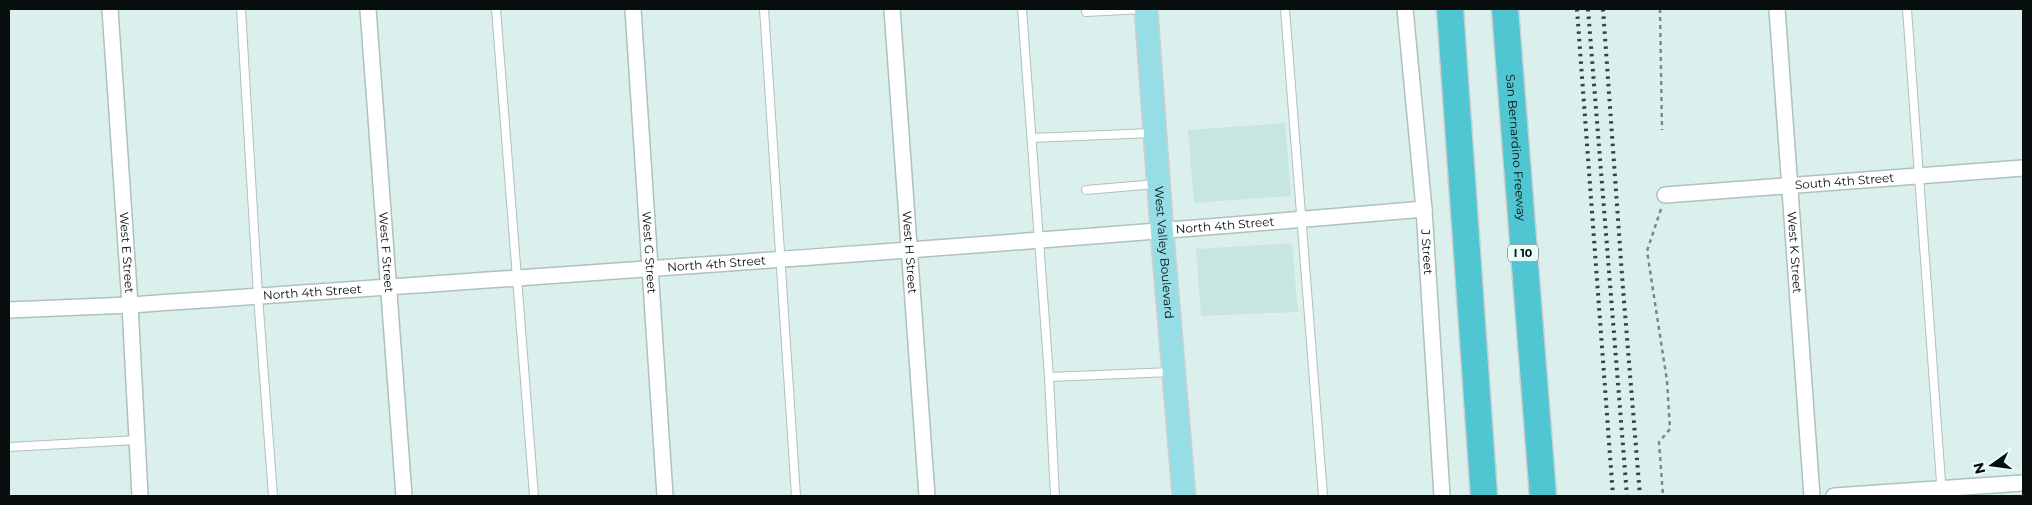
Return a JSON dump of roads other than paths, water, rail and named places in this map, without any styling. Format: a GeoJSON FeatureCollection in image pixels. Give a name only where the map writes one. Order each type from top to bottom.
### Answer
{"type":"FeatureCollection","features":[{"type":"Feature","properties":{"kind":"highway"},"geometry":{"type":"LineString","coordinates":[[1450,9],[1484,496]]}},
{"type":"Feature","properties":{"kind":"highway","name":"San Bernardino Freeway"},"geometry":{"type":"LineString","coordinates":[[1505,9],[1543,496]]}},
{"type":"Feature","properties":{"kind":"highway"},"geometry":{"type":"LineString","coordinates":[[1526,293],[1558,496]]}},
{"type":"Feature","properties":{"kind":"main road","name":"West Valley Boulevard"},"geometry":{"type":"LineString","coordinates":[[1146,9],[1154,133],[1184,496]]}},
{"type":"Feature","properties":{"kind":"street","name":"West E Street"},"geometry":{"type":"LineString","coordinates":[[110,9],[130,305],[140,496]]}},
{"type":"Feature","properties":{"kind":"street","name":"West F Street"},"geometry":{"type":"LineString","coordinates":[[368,9],[404,496]]}},
{"type":"Feature","properties":{"kind":"street","name":"West G Street"},"geometry":{"type":"LineString","coordinates":[[633,9],[665,496]]}},
{"type":"Feature","properties":{"kind":"street","name":"West H Street"},"geometry":{"type":"LineString","coordinates":[[892,9],[927,496]]}},
{"type":"Feature","properties":{"kind":"street","name":"J Street"},"geometry":{"type":"LineString","coordinates":[[1405,9],[1424,209],[1442,496]]}},
{"type":"Feature","properties":{"kind":"street","name":"West K Street"},"geometry":{"type":"LineString","coordinates":[[1777,9],[1812,496]]}},
{"type":"Feature","properties":{"kind":"street","name":"South 4th Street"},"geometry":{"type":"LineString","coordinates":[[1665,195],[2023,168]]}},
{"type":"Feature","properties":{"kind":"street","name":"North 4th Street"},"geometry":{"type":"LineString","coordinates":[[9,310],[130,305],[779,260],[1162,232],[1424,209]]}},
{"type":"Feature","properties":{"kind":"street"},"geometry":{"type":"LineString","coordinates":[[1834,496],[1942,492],[2023,483]]}},
{"type":"Feature","properties":{"kind":"lane"},"geometry":{"type":"LineString","coordinates":[[241,9],[258,296],[273,496]]}},
{"type":"Feature","properties":{"kind":"lane"},"geometry":{"type":"LineString","coordinates":[[496,9],[534,496]]}},
{"type":"Feature","properties":{"kind":"lane"},"geometry":{"type":"LineString","coordinates":[[764,9],[796,496]]}},
{"type":"Feature","properties":{"kind":"lane"},"geometry":{"type":"LineString","coordinates":[[1022,9],[1040,241],[1056,496]]}},
{"type":"Feature","properties":{"kind":"lane"},"geometry":{"type":"LineString","coordinates":[[1086,9],[1086,12],[1146,9]]}},
{"type":"Feature","properties":{"kind":"lane"},"geometry":{"type":"LineString","coordinates":[[1285,9],[1323,496]]}},
{"type":"Feature","properties":{"kind":"lane"},"geometry":{"type":"LineString","coordinates":[[1907,9],[1942,492]]}},
{"type":"Feature","properties":{"kind":"lane"},"geometry":{"type":"LineString","coordinates":[[1032,138],[1154,133]]}},
{"type":"Feature","properties":{"kind":"lane"},"geometry":{"type":"LineString","coordinates":[[1086,190],[1158,184]]}},
{"type":"Feature","properties":{"kind":"lane"},"geometry":{"type":"LineString","coordinates":[[1049,377],[1174,372]]}},
{"type":"Feature","properties":{"kind":"lane"},"geometry":{"type":"LineString","coordinates":[[9,447],[137,440]]}},
{"type":"Feature","properties":{"kind":"railway"},"geometry":{"type":"LineString","coordinates":[[1577,9],[1613,496]]}},
{"type":"Feature","properties":{"kind":"railway"},"geometry":{"type":"LineString","coordinates":[[1588,9],[1627,496]]}},
{"type":"Feature","properties":{"kind":"railway"},"geometry":{"type":"LineString","coordinates":[[1603,9],[1640,496]]}}]}
